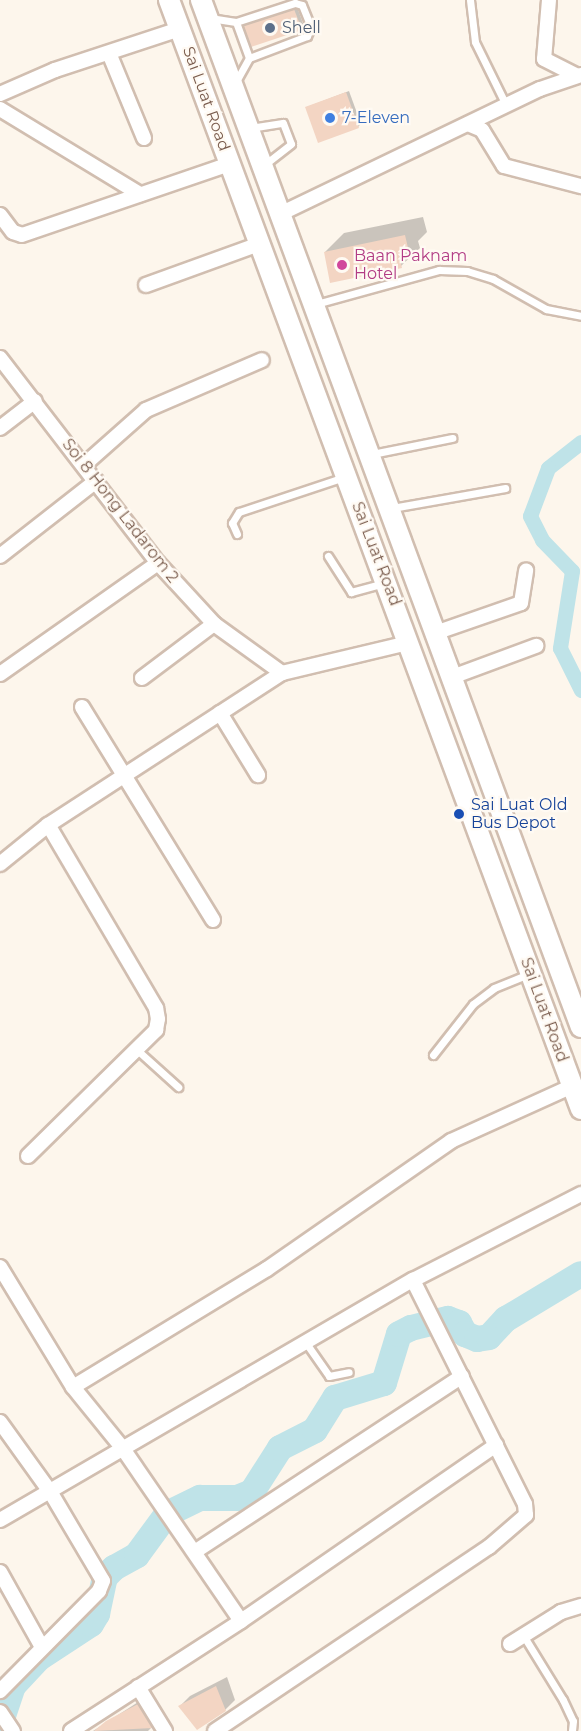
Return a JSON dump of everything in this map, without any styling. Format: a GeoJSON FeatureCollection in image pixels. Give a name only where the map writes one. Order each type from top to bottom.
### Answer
{"type":"FeatureCollection","features":[{"type":"Feature","properties":{"kind":"main road","name":"Sai Luat Road"},"geometry":{"type":"LineString","coordinates":[[169,0],[581,1109]]}},
{"type":"Feature","properties":{"kind":"main road","name":"Sai Luat Road"},"geometry":{"type":"LineString","coordinates":[[205,9],[316,304],[581,1027]]}},
{"type":"Feature","properties":{"kind":"main road"},"geometry":{"type":"LineString","coordinates":[[322,409],[350,400]]}},
{"type":"Feature","properties":{"kind":"street"},"geometry":{"type":"LineString","coordinates":[[549,0],[544,59],[579,75]]}},
{"type":"Feature","properties":{"kind":"street"},"geometry":{"type":"LineString","coordinates":[[0,94],[55,70],[180,30]]}},
{"type":"Feature","properties":{"kind":"street"},"geometry":{"type":"LineString","coordinates":[[109,53],[144,138]]}},
{"type":"Feature","properties":{"kind":"street"},"geometry":{"type":"LineString","coordinates":[[282,213],[506,105],[579,75]]}},
{"type":"Feature","properties":{"kind":"street"},"geometry":{"type":"LineString","coordinates":[[0,109],[140,194]]}},
{"type":"Feature","properties":{"kind":"street"},"geometry":{"type":"LineString","coordinates":[[468,124],[482,130],[504,166],[581,186]]}},
{"type":"Feature","properties":{"kind":"street"},"geometry":{"type":"LineString","coordinates":[[0,215],[13,232],[22,235],[229,164]]}},
{"type":"Feature","properties":{"kind":"street"},"geometry":{"type":"LineString","coordinates":[[146,285],[260,244]]}},
{"type":"Feature","properties":{"kind":"street","name":"Soi 8 Hong Ladarom 2"},"geometry":{"type":"LineString","coordinates":[[0,358],[158,563],[214,624],[250,654],[282,673]]}},
{"type":"Feature","properties":{"kind":"street"},"geometry":{"type":"LineString","coordinates":[[84,465],[146,410],[262,360]]}},
{"type":"Feature","properties":{"kind":"street"},"geometry":{"type":"LineString","coordinates":[[0,428],[35,401]]}},
{"type":"Feature","properties":{"kind":"street"},"geometry":{"type":"LineString","coordinates":[[0,556],[96,481]]}},
{"type":"Feature","properties":{"kind":"street"},"geometry":{"type":"LineString","coordinates":[[0,674],[158,563]]}},
{"type":"Feature","properties":{"kind":"street"},"geometry":{"type":"LineString","coordinates":[[435,633],[521,603],[526,570]]}},
{"type":"Feature","properties":{"kind":"street"},"geometry":{"type":"LineString","coordinates":[[142,678],[214,624]]}},
{"type":"Feature","properties":{"kind":"street"},"geometry":{"type":"LineString","coordinates":[[0,864],[48,825],[282,673],[408,642]]}},
{"type":"Feature","properties":{"kind":"street"},"geometry":{"type":"LineString","coordinates":[[452,677],[536,646]]}},
{"type":"Feature","properties":{"kind":"street"},"geometry":{"type":"LineString","coordinates":[[82,707],[213,920]]}},
{"type":"Feature","properties":{"kind":"street"},"geometry":{"type":"LineString","coordinates":[[220,713],[258,775]]}},
{"type":"Feature","properties":{"kind":"street"},"geometry":{"type":"LineString","coordinates":[[28,1156],[156,1030],[156,1008],[48,825]]}},
{"type":"Feature","properties":{"kind":"street"},"geometry":{"type":"LineString","coordinates":[[73,1387],[267,1269],[451,1141],[572,1086]]}},
{"type":"Feature","properties":{"kind":"street"},"geometry":{"type":"LineString","coordinates":[[0,1520],[51,1493],[413,1280],[581,1194]]}},
{"type":"Feature","properties":{"kind":"street"},"geometry":{"type":"LineString","coordinates":[[0,1267],[73,1387],[124,1450],[196,1551],[241,1621]]}},
{"type":"Feature","properties":{"kind":"street"},"geometry":{"type":"LineString","coordinates":[[215,1731],[520,1523],[526,1515],[525,1504],[413,1280]]}},
{"type":"Feature","properties":{"kind":"street"},"geometry":{"type":"LineString","coordinates":[[196,1551],[462,1376]]}},
{"type":"Feature","properties":{"kind":"street"},"geometry":{"type":"LineString","coordinates":[[0,1422],[51,1493],[104,1581],[0,1691]]}},
{"type":"Feature","properties":{"kind":"street"},"geometry":{"type":"LineString","coordinates":[[71,1731],[241,1621],[495,1445]]}},
{"type":"Feature","properties":{"kind":"street"},"geometry":{"type":"LineString","coordinates":[[0,1572],[42,1647]]}},
{"type":"Feature","properties":{"kind":"street"},"geometry":{"type":"LineString","coordinates":[[510,1644],[561,1612],[581,1606]]}},
{"type":"Feature","properties":{"kind":"street"},"geometry":{"type":"LineString","coordinates":[[138,1687],[165,1731]]}},
{"type":"Feature","properties":{"kind":"street"},"geometry":{"type":"LineString","coordinates":[[0,1712],[13,1731]]}},
{"type":"Feature","properties":{"kind":"lane"},"geometry":{"type":"LineString","coordinates":[[470,0],[476,42],[506,105]]}},
{"type":"Feature","properties":{"kind":"lane"},"geometry":{"type":"LineString","coordinates":[[205,9],[236,22],[295,3],[302,5],[311,27],[307,36],[249,57],[234,86]]}},
{"type":"Feature","properties":{"kind":"lane"},"geometry":{"type":"LineString","coordinates":[[236,22],[249,57]]}},
{"type":"Feature","properties":{"kind":"lane"},"geometry":{"type":"LineString","coordinates":[[250,128],[283,123],[291,144],[264,165]]}},
{"type":"Feature","properties":{"kind":"lane"},"geometry":{"type":"LineString","coordinates":[[316,304],[439,270],[467,271],[492,279],[546,309],[581,316]]}},
{"type":"Feature","properties":{"kind":"lane"},"geometry":{"type":"LineString","coordinates":[[370,454],[452,438]]}},
{"type":"Feature","properties":{"kind":"lane"},"geometry":{"type":"LineString","coordinates":[[237,534],[232,523],[238,512],[346,476]]}},
{"type":"Feature","properties":{"kind":"lane"},"geometry":{"type":"LineString","coordinates":[[390,509],[455,494],[505,488]]}},
{"type":"Feature","properties":{"kind":"lane"},"geometry":{"type":"LineString","coordinates":[[328,556],[351,592],[386,583]]}},
{"type":"Feature","properties":{"kind":"lane"},"geometry":{"type":"LineString","coordinates":[[433,1055],[473,1004],[494,988],[530,974]]}},
{"type":"Feature","properties":{"kind":"lane"},"geometry":{"type":"LineString","coordinates":[[136,1049],[178,1087]]}},
{"type":"Feature","properties":{"kind":"lane"},"geometry":{"type":"LineString","coordinates":[[306,1343],[329,1376],[349,1372]]}},
{"type":"Feature","properties":{"kind":"lane"},"geometry":{"type":"LineString","coordinates":[[524,1635],[563,1700],[573,1721],[572,1731]]}},
{"type":"Feature","properties":{"kind":"building"},"geometry":{"type":"Polygon","coordinates":[[[294,9],[302,30],[251,47],[243,26],[294,9]]]}},
{"type":"Feature","properties":{"kind":"building"},"geometry":{"type":"Polygon","coordinates":[[[346,92],[359,128],[318,143],[305,107],[346,92]]]}},
{"type":"Feature","properties":{"kind":"building"},"geometry":{"type":"Polygon","coordinates":[[[405,235],[409,252],[399,255],[402,268],[330,283],[324,252],[405,235]]]}},
{"type":"Feature","properties":{"kind":"building"},"geometry":{"type":"Polygon","coordinates":[[[216,1686],[226,1711],[197,1730],[178,1706],[216,1686]]]}},
{"type":"Feature","properties":{"kind":"building"},"geometry":{"type":"Polygon","coordinates":[[[138,1704],[153,1728],[94,1731],[106,1721],[138,1704]]]}},
{"type":"Feature","properties":{"kind":"waterway"},"geometry":{"type":"LineString","coordinates":[[581,442],[548,468],[530,516],[542,540],[572,571],[560,648],[581,690]]}},
{"type":"Feature","properties":{"kind":"waterway"},"geometry":{"type":"LineString","coordinates":[[0,1725],[13,1686],[39,1658],[91,1624],[97,1614],[105,1577],[114,1568],[137,1555],[167,1514],[200,1498],[237,1498],[252,1492],[280,1448],[315,1430],[335,1398],[384,1383],[399,1334],[411,1328],[448,1319],[459,1323],[465,1334],[477,1339],[489,1337],[506,1319],[581,1274]]}},
{"type":"Feature","properties":{"kind":"place","name":"Shell"},"geometry":{"type":"Point","coordinates":[270,28]}},
{"type":"Feature","properties":{"kind":"place","name":"7-Eleven"},"geometry":{"type":"Point","coordinates":[330,118]}},
{"type":"Feature","properties":{"kind":"place","name":"Baan Paknam Hotel"},"geometry":{"type":"Point","coordinates":[342,265]}},
{"type":"Feature","properties":{"kind":"place","name":"Sai Luat Old Bus Depot"},"geometry":{"type":"Point","coordinates":[459,814]}}]}
